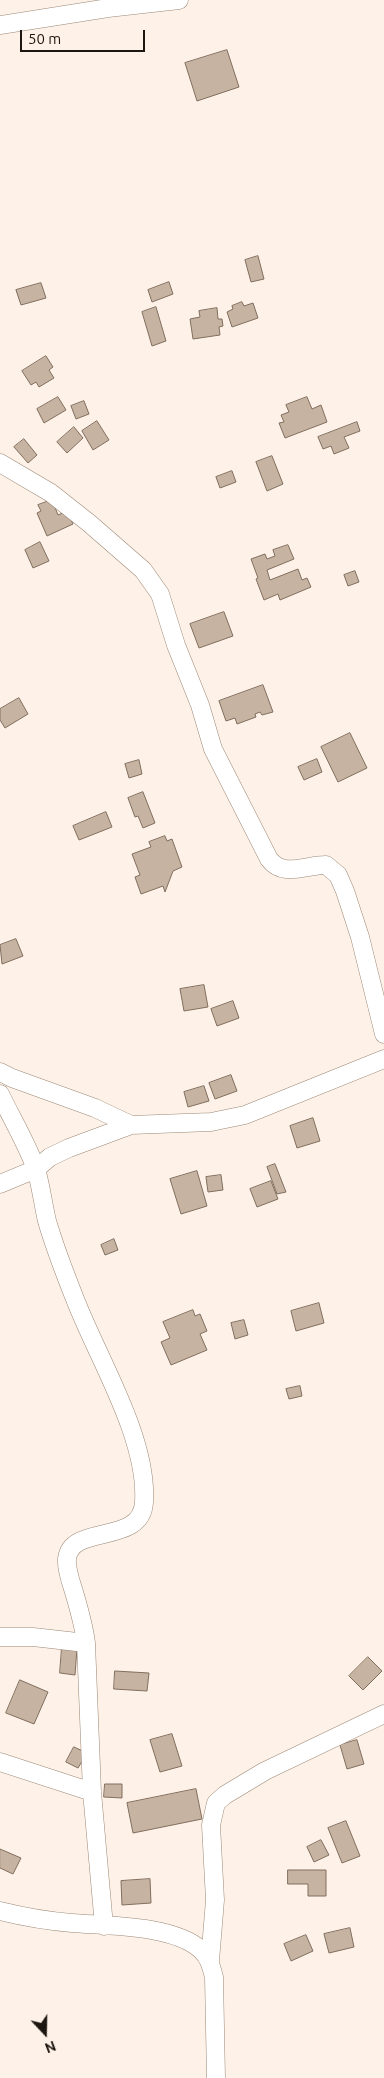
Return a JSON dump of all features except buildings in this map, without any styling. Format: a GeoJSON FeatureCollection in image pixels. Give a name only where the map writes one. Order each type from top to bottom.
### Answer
{"type":"FeatureCollection","features":[{"type":"Feature","properties":{"kind":"street"},"geometry":{"type":"LineString","coordinates":[[0,25],[108,8],[179,0]]}},
{"type":"Feature","properties":{"kind":"street"},"geometry":{"type":"LineString","coordinates":[[0,463],[50,493],[89,523],[143,570],[160,594],[176,646],[200,705],[213,749],[269,859],[275,867],[284,870],[326,864],[338,875],[360,937],[384,1034]]}},
{"type":"Feature","properties":{"kind":"street"},"geometry":{"type":"LineString","coordinates":[[0,1184],[36,1169],[50,1158],[69,1148],[131,1125],[211,1122],[245,1115],[384,1059]]}},
{"type":"Feature","properties":{"kind":"street"},"geometry":{"type":"LineString","coordinates":[[0,1072],[95,1108],[131,1125]]}},
{"type":"Feature","properties":{"kind":"street"},"geometry":{"type":"LineString","coordinates":[[0,1094],[36,1169],[47,1221],[60,1260],[84,1324],[119,1398],[135,1442],[144,1480],[143,1511],[134,1523],[104,1536],[83,1540],[70,1547],[66,1560],[84,1626],[86,1644],[92,1792],[104,1926]]}},
{"type":"Feature","properties":{"kind":"street"},"geometry":{"type":"LineString","coordinates":[[0,1637],[33,1637],[86,1644]]}},
{"type":"Feature","properties":{"kind":"street"},"geometry":{"type":"LineString","coordinates":[[216,2078],[214,1976],[210,1961],[215,1900],[211,1825],[216,1803],[225,1795],[265,1771],[384,1714]]}},
{"type":"Feature","properties":{"kind":"street"},"geometry":{"type":"LineString","coordinates":[[0,1762],[92,1792]]}},
{"type":"Feature","properties":{"kind":"street"},"geometry":{"type":"LineString","coordinates":[[0,1911],[22,1917],[158,1931],[183,1939],[200,1949],[210,1961]]}}]}
